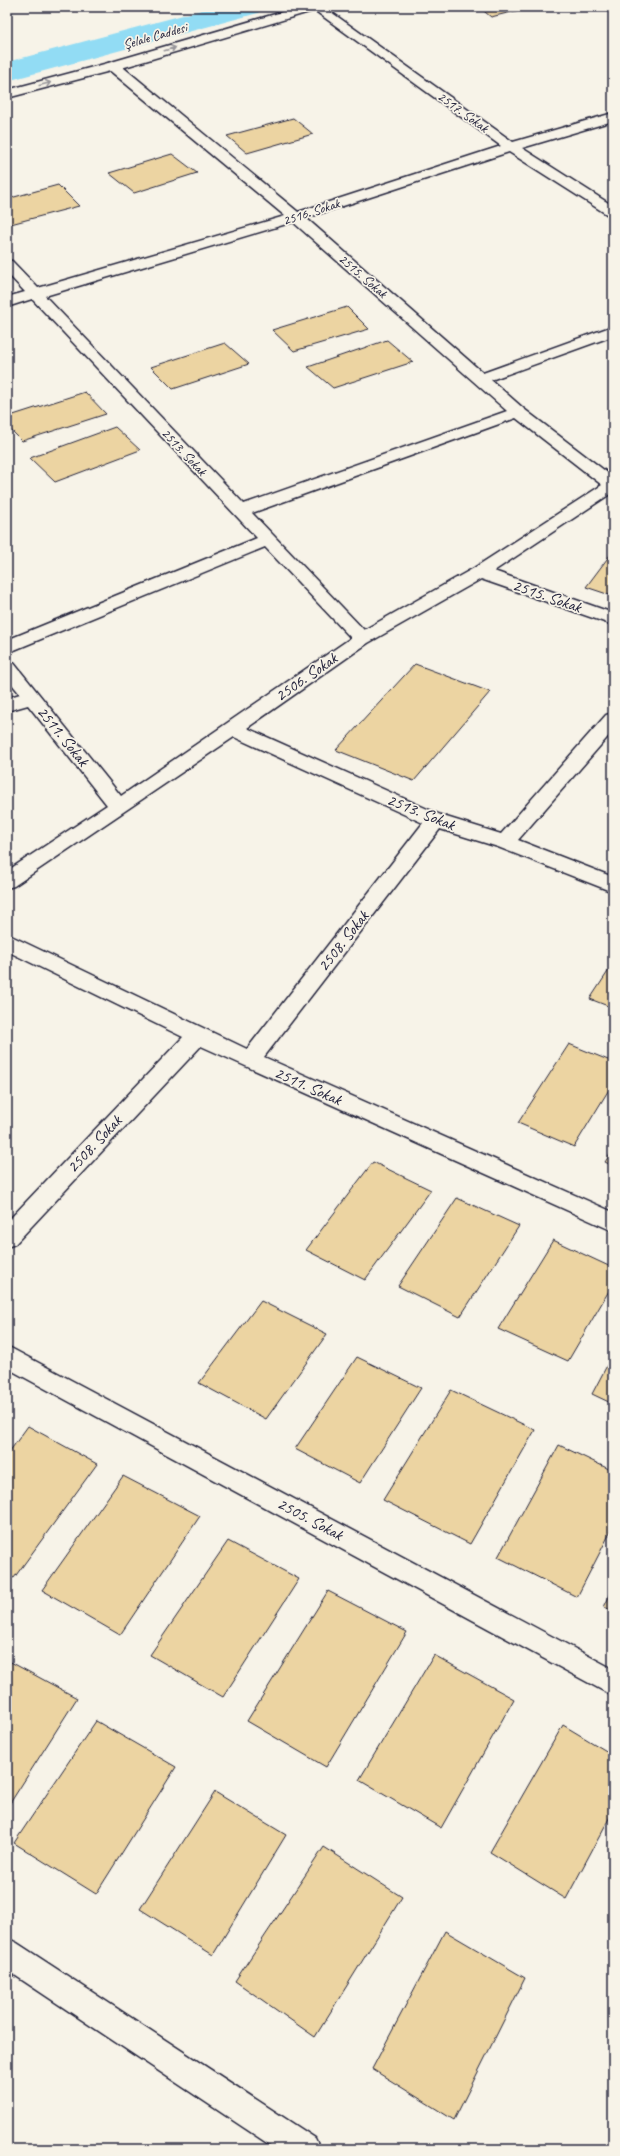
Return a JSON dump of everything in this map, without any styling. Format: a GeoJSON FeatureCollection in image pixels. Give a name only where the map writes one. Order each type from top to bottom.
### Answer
{"type":"FeatureCollection","features":[{"type":"Feature","properties":{"kind":"street","name":"Şelale Caddesi"},"geometry":{"type":"LineString","coordinates":[[7,94],[113,66],[312,7]]}},
{"type":"Feature","properties":{"kind":"street","name":"2517. Sokak"},"geometry":{"type":"LineString","coordinates":[[316,7],[511,147],[613,212]]}},
{"type":"Feature","properties":{"kind":"street","name":"2515. Sokak"},"geometry":{"type":"LineString","coordinates":[[113,66],[296,217],[518,412],[613,485]]}},
{"type":"Feature","properties":{"kind":"street","name":"2516. Sokak"},"geometry":{"type":"LineString","coordinates":[[7,302],[296,217],[511,147],[613,117]]}},
{"type":"Feature","properties":{"kind":"street","name":"2513. Sokak"},"geometry":{"type":"LineString","coordinates":[[7,264],[362,639]]}},
{"type":"Feature","properties":{"kind":"street"},"geometry":{"type":"LineString","coordinates":[[480,379],[613,331]]}},
{"type":"Feature","properties":{"kind":"street"},"geometry":{"type":"LineString","coordinates":[[240,511],[518,412]]}},
{"type":"Feature","properties":{"kind":"street","name":"2506. Sokak"},"geometry":{"type":"LineString","coordinates":[[7,881],[233,729],[362,639],[480,572],[613,485]]}},
{"type":"Feature","properties":{"kind":"street"},"geometry":{"type":"LineString","coordinates":[[7,647],[268,540]]}},
{"type":"Feature","properties":{"kind":"street","name":"2515. Sokak"},"geometry":{"type":"LineString","coordinates":[[480,572],[613,619]]}},
{"type":"Feature","properties":{"kind":"street","name":"2511. Sokak"},"geometry":{"type":"LineString","coordinates":[[7,666],[118,806]]}},
{"type":"Feature","properties":{"kind":"street"},"geometry":{"type":"LineString","coordinates":[[7,705],[31,697]]}},
{"type":"Feature","properties":{"kind":"street"},"geometry":{"type":"LineString","coordinates":[[505,842],[613,719]]}},
{"type":"Feature","properties":{"kind":"street","name":"2513. Sokak"},"geometry":{"type":"LineString","coordinates":[[233,729],[436,821],[505,842],[613,885]]}},
{"type":"Feature","properties":{"kind":"street","name":"2508. Sokak"},"geometry":{"type":"LineString","coordinates":[[250,1060],[436,821]]}},
{"type":"Feature","properties":{"kind":"street","name":"2511. Sokak"},"geometry":{"type":"LineString","coordinates":[[7,942],[250,1060],[613,1222]]}},
{"type":"Feature","properties":{"kind":"street","name":"2508. Sokak"},"geometry":{"type":"LineString","coordinates":[[7,1236],[198,1035]]}},
{"type":"Feature","properties":{"kind":"street","name":"2505. Sokak"},"geometry":{"type":"LineString","coordinates":[[7,1356],[613,1683]]}},
{"type":"Feature","properties":{"kind":"street"},"geometry":{"type":"LineString","coordinates":[[7,1954],[304,2149]]}},
{"type":"Feature","properties":{"kind":"building"},"geometry":{"type":"Polygon","coordinates":[[[479,7],[532,7],[491,17],[479,7]]]}},
{"type":"Feature","properties":{"kind":"building"},"geometry":{"type":"Polygon","coordinates":[[[293,118],[313,134],[247,153],[227,136],[293,118]]]}},
{"type":"Feature","properties":{"kind":"building"},"geometry":{"type":"Polygon","coordinates":[[[172,154],[197,173],[134,193],[109,173],[172,154]]]}},
{"type":"Feature","properties":{"kind":"building"},"geometry":{"type":"Polygon","coordinates":[[[58,185],[79,206],[7,225],[7,199],[58,185]]]}},
{"type":"Feature","properties":{"kind":"building"},"geometry":{"type":"Polygon","coordinates":[[[347,307],[369,329],[294,351],[272,330],[347,307]]]}},
{"type":"Feature","properties":{"kind":"building"},"geometry":{"type":"Polygon","coordinates":[[[387,340],[413,362],[333,388],[308,367],[387,340]]]}},
{"type":"Feature","properties":{"kind":"building"},"geometry":{"type":"Polygon","coordinates":[[[225,343],[249,364],[173,389],[151,367],[225,343]]]}},
{"type":"Feature","properties":{"kind":"building"},"geometry":{"type":"Polygon","coordinates":[[[85,392],[106,414],[22,441],[7,426],[7,417],[85,392]]]}},
{"type":"Feature","properties":{"kind":"building"},"geometry":{"type":"Polygon","coordinates":[[[115,427],[140,450],[55,482],[30,458],[115,427]]]}},
{"type":"Feature","properties":{"kind":"building"},"geometry":{"type":"Polygon","coordinates":[[[613,551],[613,596],[586,587],[613,551]]]}},
{"type":"Feature","properties":{"kind":"building"},"geometry":{"type":"Polygon","coordinates":[[[415,664],[490,692],[414,781],[336,750],[415,664]]]}},
{"type":"Feature","properties":{"kind":"building"},"geometry":{"type":"Polygon","coordinates":[[[613,964],[613,1008],[590,999],[613,964]]]}},
{"type":"Feature","properties":{"kind":"building"},"geometry":{"type":"Polygon","coordinates":[[[569,1044],[613,1062],[613,1083],[574,1147],[518,1123],[569,1044]]]}},
{"type":"Feature","properties":{"kind":"building"},"geometry":{"type":"Polygon","coordinates":[[[613,1150],[613,1166],[605,1162],[613,1150]]]}},
{"type":"Feature","properties":{"kind":"building"},"geometry":{"type":"Polygon","coordinates":[[[373,1162],[431,1190],[365,1280],[306,1250],[373,1162]]]}},
{"type":"Feature","properties":{"kind":"building"},"geometry":{"type":"Polygon","coordinates":[[[457,1198],[519,1226],[460,1317],[398,1286],[457,1198]]]}},
{"type":"Feature","properties":{"kind":"building"},"geometry":{"type":"Polygon","coordinates":[[[553,1240],[613,1268],[613,1284],[568,1361],[498,1329],[553,1240]]]}},
{"type":"Feature","properties":{"kind":"building"},"geometry":{"type":"Polygon","coordinates":[[[261,1301],[327,1334],[266,1419],[199,1383],[261,1301]]]}},
{"type":"Feature","properties":{"kind":"building"},"geometry":{"type":"Polygon","coordinates":[[[613,1354],[613,1404],[592,1394],[613,1354]]]}},
{"type":"Feature","properties":{"kind":"building"},"geometry":{"type":"Polygon","coordinates":[[[357,1357],[421,1388],[360,1483],[295,1449],[357,1357]]]}},
{"type":"Feature","properties":{"kind":"building"},"geometry":{"type":"Polygon","coordinates":[[[451,1390],[535,1430],[470,1544],[383,1500],[451,1390]]]}},
{"type":"Feature","properties":{"kind":"building"},"geometry":{"type":"Polygon","coordinates":[[[28,1426],[97,1464],[14,1578],[7,1575],[7,1455],[28,1426]]]}},
{"type":"Feature","properties":{"kind":"building"},"geometry":{"type":"Polygon","coordinates":[[[559,1445],[613,1471],[613,1527],[577,1597],[498,1557],[559,1445]]]}},
{"type":"Feature","properties":{"kind":"building"},"geometry":{"type":"Polygon","coordinates":[[[123,1476],[200,1516],[120,1635],[42,1590],[123,1476]]]}},
{"type":"Feature","properties":{"kind":"building"},"geometry":{"type":"Polygon","coordinates":[[[228,1541],[299,1579],[223,1697],[150,1655],[228,1541]]]}},
{"type":"Feature","properties":{"kind":"building"},"geometry":{"type":"Polygon","coordinates":[[[613,1589],[613,1611],[604,1607],[613,1589]]]}},
{"type":"Feature","properties":{"kind":"building"},"geometry":{"type":"Polygon","coordinates":[[[328,1591],[407,1632],[326,1767],[247,1721],[328,1591]]]}},
{"type":"Feature","properties":{"kind":"building"},"geometry":{"type":"Polygon","coordinates":[[[434,1655],[514,1699],[441,1828],[359,1780],[434,1655]]]}},
{"type":"Feature","properties":{"kind":"building"},"geometry":{"type":"Polygon","coordinates":[[[7,1660],[77,1698],[7,1808],[7,1660]]]}},
{"type":"Feature","properties":{"kind":"building"},"geometry":{"type":"Polygon","coordinates":[[[96,1721],[176,1767],[96,1894],[14,1843],[96,1721]]]}},
{"type":"Feature","properties":{"kind":"building"},"geometry":{"type":"Polygon","coordinates":[[[563,1725],[613,1755],[613,1811],[566,1899],[490,1852],[563,1725]]]}},
{"type":"Feature","properties":{"kind":"building"},"geometry":{"type":"Polygon","coordinates":[[[215,1792],[286,1835],[213,1955],[140,1909],[215,1792]]]}},
{"type":"Feature","properties":{"kind":"building"},"geometry":{"type":"Polygon","coordinates":[[[324,1847],[402,1897],[315,2037],[235,1981],[324,1847]]]}},
{"type":"Feature","properties":{"kind":"building"},"geometry":{"type":"Polygon","coordinates":[[[445,1931],[525,1978],[454,2120],[372,2069],[445,1931]]]}},
{"type":"Feature","properties":{"kind":"waterway"},"geometry":{"type":"LineString","coordinates":[[7,72],[247,7]]}}]}
